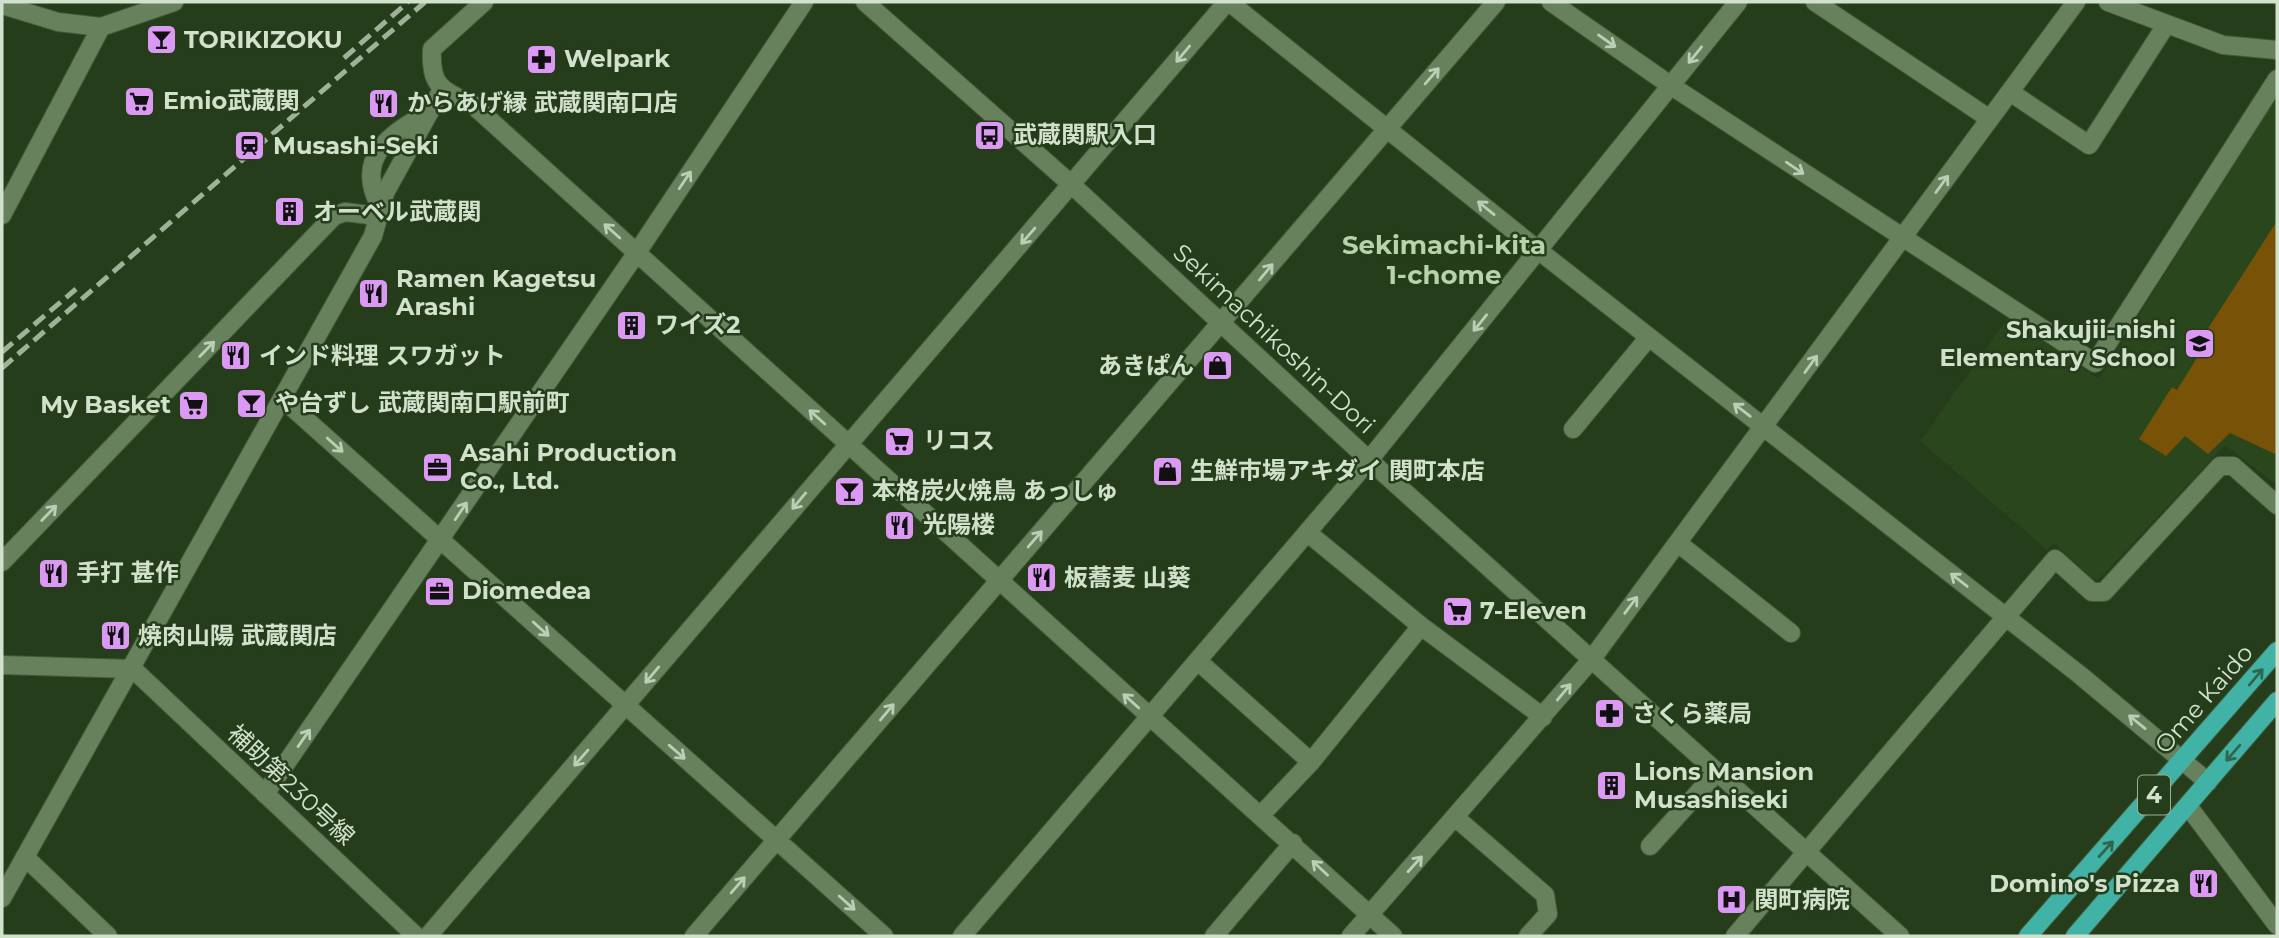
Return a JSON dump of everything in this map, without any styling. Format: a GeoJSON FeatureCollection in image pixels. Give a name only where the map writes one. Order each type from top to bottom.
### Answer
{"type":"FeatureCollection","features":[{"type":"Feature","properties":{"kind":"main road","name":"Ome Kaido"},"geometry":{"type":"LineString","coordinates":[[2028,936],[2184,761],[2277,651]]}},
{"type":"Feature","properties":{"kind":"main road","name":"4"},"geometry":{"type":"LineString","coordinates":[[2077,936],[2277,701]]}},
{"type":"Feature","properties":{"kind":"street"},"geometry":{"type":"LineString","coordinates":[[10,7],[79,26],[100,27],[174,2]]}},
{"type":"Feature","properties":{"kind":"street"},"geometry":{"type":"LineString","coordinates":[[484,2],[432,50],[431,71],[442,91],[472,104],[997,582],[1293,843],[1393,936]]}},
{"type":"Feature","properties":{"kind":"street"},"geometry":{"type":"LineString","coordinates":[[265,794],[442,539],[804,2]]}},
{"type":"Feature","properties":{"kind":"street","name":"Sekimachikoshin-Dori"},"geometry":{"type":"LineString","coordinates":[[865,2],[1072,185],[1369,460],[1900,936]]}},
{"type":"Feature","properties":{"kind":"street"},"geometry":{"type":"LineString","coordinates":[[428,936],[1228,2],[1538,250],[2005,616],[2208,782]]}},
{"type":"Feature","properties":{"kind":"street"},"geometry":{"type":"LineString","coordinates":[[694,936],[1496,2]]}},
{"type":"Feature","properties":{"kind":"street"},"geometry":{"type":"LineString","coordinates":[[1550,2],[1902,239],[2095,363],[2277,79]]}},
{"type":"Feature","properties":{"kind":"street"},"geometry":{"type":"LineString","coordinates":[[962,936],[1151,719],[1369,460],[1738,2]]}},
{"type":"Feature","properties":{"kind":"street"},"geometry":{"type":"LineString","coordinates":[[1815,2],[1990,119]]}},
{"type":"Feature","properties":{"kind":"street"},"geometry":{"type":"LineString","coordinates":[[1351,936],[1591,660],[2076,2]]}},
{"type":"Feature","properties":{"kind":"street"},"geometry":{"type":"LineString","coordinates":[[2120,4],[2166,25],[2223,45],[2277,50]]}},
{"type":"Feature","properties":{"kind":"street"},"geometry":{"type":"LineString","coordinates":[[2010,92],[2089,145],[2166,25]]}},
{"type":"Feature","properties":{"kind":"street"},"geometry":{"type":"LineString","coordinates":[[2,215],[100,27]]}},
{"type":"Feature","properties":{"kind":"street"},"geometry":{"type":"LineString","coordinates":[[2,898],[284,400],[373,236],[379,211],[442,91]]}},
{"type":"Feature","properties":{"kind":"street"},"geometry":{"type":"LineString","coordinates":[[379,211],[368,172],[373,160],[398,128],[429,113]]}},
{"type":"Feature","properties":{"kind":"street"},"geometry":{"type":"LineString","coordinates":[[2,562],[334,216],[345,212],[379,211]]}},
{"type":"Feature","properties":{"kind":"street"},"geometry":{"type":"LineString","coordinates":[[1573,429],[1649,337]]}},
{"type":"Feature","properties":{"kind":"street"},"geometry":{"type":"LineString","coordinates":[[284,400],[884,936]]}},
{"type":"Feature","properties":{"kind":"street"},"geometry":{"type":"LineString","coordinates":[[1734,936],[2055,559],[2092,592],[2104,592],[2220,467],[2233,466],[2277,505]]}},
{"type":"Feature","properties":{"kind":"street"},"geometry":{"type":"LineString","coordinates":[[1308,533],[1421,626],[1543,717]]}},
{"type":"Feature","properties":{"kind":"street"},"geometry":{"type":"LineString","coordinates":[[1678,543],[1791,633]]}},
{"type":"Feature","properties":{"kind":"street"},"geometry":{"type":"LineString","coordinates":[[1261,815],[1311,762],[1421,626]]}},
{"type":"Feature","properties":{"kind":"street"},"geometry":{"type":"LineString","coordinates":[[1199,662],[1311,762]]}},
{"type":"Feature","properties":{"kind":"street"},"geometry":{"type":"LineString","coordinates":[[2,665],[133,669]]}},
{"type":"Feature","properties":{"kind":"street","name":"補助第230号線"},"geometry":{"type":"LineString","coordinates":[[133,669],[416,936]]}},
{"type":"Feature","properties":{"kind":"street"},"geometry":{"type":"LineString","coordinates":[[1650,846],[1716,773]]}},
{"type":"Feature","properties":{"kind":"street"},"geometry":{"type":"LineString","coordinates":[[2188,806],[2277,925]]}},
{"type":"Feature","properties":{"kind":"street"},"geometry":{"type":"LineString","coordinates":[[1456,818],[1545,895],[1548,914],[1528,936]]}},
{"type":"Feature","properties":{"kind":"street"},"geometry":{"type":"LineString","coordinates":[[1214,936],[1293,843]]}},
{"type":"Feature","properties":{"kind":"street"},"geometry":{"type":"LineString","coordinates":[[25,857],[108,936]]}},
{"type":"Feature","properties":{"kind":"shaded area","name":"Shakujii-nishi Elementary School"},"geometry":{"type":"Polygon","coordinates":[[[2277,95],[2277,485],[2225,445],[2099,579],[2092,578],[2054,543],[2047,550],[1920,441],[2008,318],[2099,379],[2277,95]]]}},
{"type":"Feature","properties":{"kind":"shaded area"},"geometry":{"type":"Polygon","coordinates":[[[2277,221],[2277,455],[2230,433],[2208,454],[2185,436],[2166,456],[2139,439],[2172,387],[2177,390],[2205,345],[2200,341],[2277,221]]]}},
{"type":"Feature","properties":{"kind":"railway"},"geometry":{"type":"LineString","coordinates":[[344,58],[408,2]]}},
{"type":"Feature","properties":{"kind":"railway"},"geometry":{"type":"LineString","coordinates":[[2,368],[425,2]]}},
{"type":"Feature","properties":{"kind":"railway"},"geometry":{"type":"LineString","coordinates":[[2,352],[76,289]]}},
{"type":"Feature","properties":{"kind":"place","name":"TORIKIZOKU"},"geometry":{"type":"Point","coordinates":[161,40]}},
{"type":"Feature","properties":{"kind":"place","name":"Welpark"},"geometry":{"type":"Point","coordinates":[541,59]}},
{"type":"Feature","properties":{"kind":"place","name":"Emio武蔵関"},"geometry":{"type":"Point","coordinates":[140,101]}},
{"type":"Feature","properties":{"kind":"place","name":"からあげ縁 武蔵関南口店"},"geometry":{"type":"Point","coordinates":[384,103]}},
{"type":"Feature","properties":{"kind":"place","name":"武蔵関駅入口"},"geometry":{"type":"Point","coordinates":[990,135]}},
{"type":"Feature","properties":{"kind":"place","name":"Musashi-Seki"},"geometry":{"type":"Point","coordinates":[250,146]}},
{"type":"Feature","properties":{"kind":"place","name":"オーベル武蔵関"},"geometry":{"type":"Point","coordinates":[290,212]}},
{"type":"Feature","properties":{"kind":"place","name":"Ramen Kagetsu Arashi"},"geometry":{"type":"Point","coordinates":[373,293]}},
{"type":"Feature","properties":{"kind":"place","name":"ワイズ2"},"geometry":{"type":"Point","coordinates":[632,325]}},
{"type":"Feature","properties":{"kind":"place","name":"Shakujii-nishi Elementary School"},"geometry":{"type":"Point","coordinates":[2199,344]}},
{"type":"Feature","properties":{"kind":"place","name":"インド料理 スワガット"},"geometry":{"type":"Point","coordinates":[236,356]}},
{"type":"Feature","properties":{"kind":"place","name":"あきぱん"},"geometry":{"type":"Point","coordinates":[1217,366]}},
{"type":"Feature","properties":{"kind":"place","name":"や台ずし 武蔵関南口駅前町"},"geometry":{"type":"Point","coordinates":[252,403]}},
{"type":"Feature","properties":{"kind":"place","name":"My Basket"},"geometry":{"type":"Point","coordinates":[194,405]}},
{"type":"Feature","properties":{"kind":"place","name":"リコス"},"geometry":{"type":"Point","coordinates":[900,441]}},
{"type":"Feature","properties":{"kind":"place","name":"Asahi Production Co., Ltd."},"geometry":{"type":"Point","coordinates":[437,467]}},
{"type":"Feature","properties":{"kind":"place","name":"生鮮市場アキダイ 関町本店"},"geometry":{"type":"Point","coordinates":[1167,471]}},
{"type":"Feature","properties":{"kind":"place","name":"本格炭火焼鳥 あっしゅ"},"geometry":{"type":"Point","coordinates":[849,491]}},
{"type":"Feature","properties":{"kind":"place","name":"光陽楼"},"geometry":{"type":"Point","coordinates":[900,525]}},
{"type":"Feature","properties":{"kind":"place","name":"手打 甚作"},"geometry":{"type":"Point","coordinates":[53,573]}},
{"type":"Feature","properties":{"kind":"place","name":"板蕎麦 山葵"},"geometry":{"type":"Point","coordinates":[1041,578]}},
{"type":"Feature","properties":{"kind":"place","name":"Diomedea"},"geometry":{"type":"Point","coordinates":[439,591]}},
{"type":"Feature","properties":{"kind":"place","name":"7-Eleven"},"geometry":{"type":"Point","coordinates":[1457,611]}},
{"type":"Feature","properties":{"kind":"place","name":"焼肉山陽 武蔵関店"},"geometry":{"type":"Point","coordinates":[115,636]}},
{"type":"Feature","properties":{"kind":"place","name":"さくら薬局"},"geometry":{"type":"Point","coordinates":[1609,714]}},
{"type":"Feature","properties":{"kind":"place","name":"Lions Mansion Musashiseki"},"geometry":{"type":"Point","coordinates":[1611,786]}},
{"type":"Feature","properties":{"kind":"place","name":"Domino's Pizza"},"geometry":{"type":"Point","coordinates":[2203,884]}},
{"type":"Feature","properties":{"kind":"place","name":"関町病院"},"geometry":{"type":"Point","coordinates":[1731,900]}},
{"type":"Feature","properties":{"kind":"district","name":"Sekimachi-kita 1-chome"},"geometry":{"type":"Point","coordinates":[1444,260]}}]}
